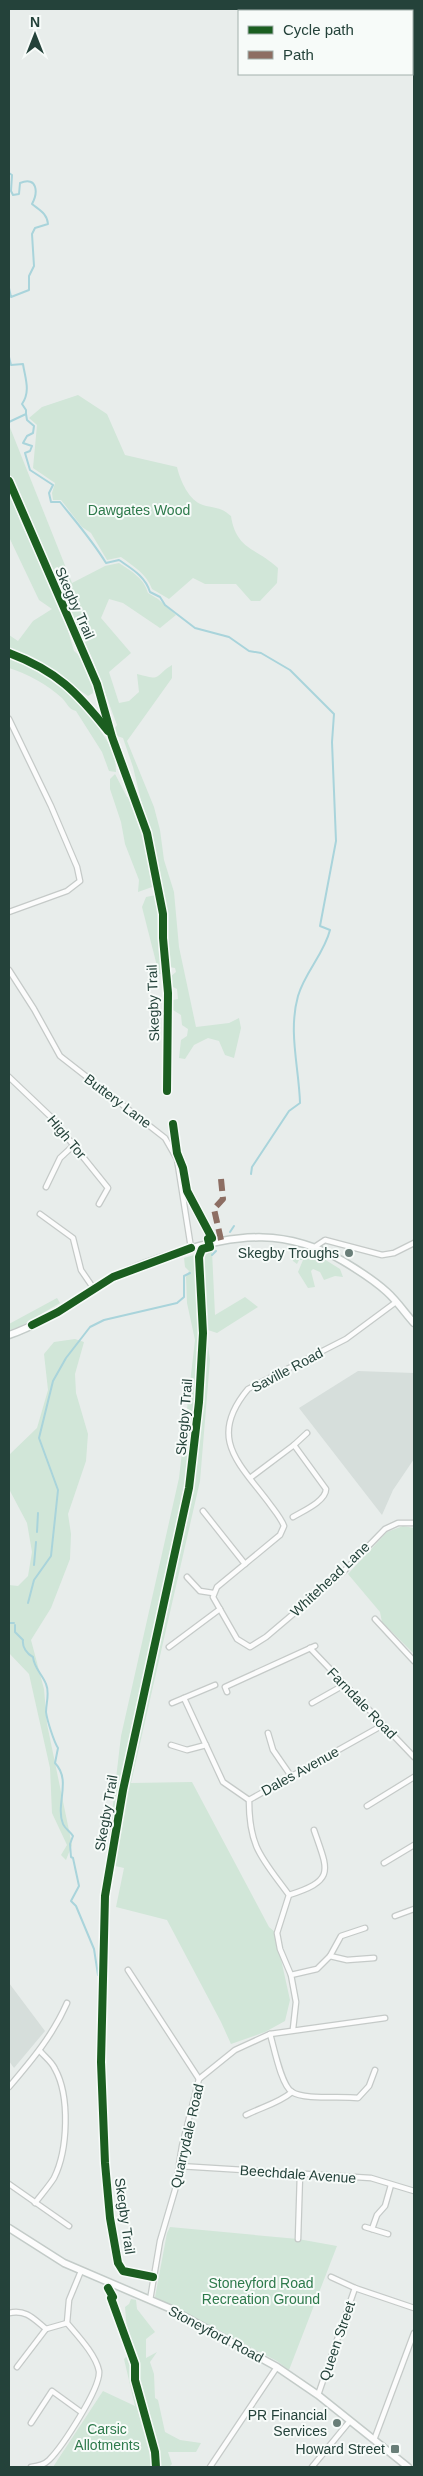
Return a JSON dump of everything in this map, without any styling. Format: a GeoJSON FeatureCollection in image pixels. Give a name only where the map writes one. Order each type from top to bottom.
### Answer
{"type":"FeatureCollection","features":[{"type":"Feature","properties":{"kind":"main road"},"geometry":{"type":"LineString","coordinates":[[9,1335],[58,1312],[114,1277],[191,1248],[245,1236],[287,1238],[316,1246],[360,1271],[387,1292],[414,1323]]}},
{"type":"Feature","properties":{"kind":"main road","name":"Stoneyford Road"},"geometry":{"type":"LineString","coordinates":[[9,2228],[42,2251],[81,2271],[169,2308],[278,2368],[318,2395],[349,2422],[408,2467]]}},
{"type":"Feature","properties":{"kind":"street"},"geometry":{"type":"LineString","coordinates":[[9,719],[51,806],[77,867],[80,881],[67,891],[9,912]]}},
{"type":"Feature","properties":{"kind":"street","name":"Buttery Lane"},"geometry":{"type":"LineString","coordinates":[[9,970],[34,1009],[60,1056],[165,1138],[177,1159],[191,1248]]}},
{"type":"Feature","properties":{"kind":"street","name":"High Tor"},"geometry":{"type":"LineString","coordinates":[[9,1077],[50,1116],[75,1144],[108,1188],[99,1204]]}},
{"type":"Feature","properties":{"kind":"street"},"geometry":{"type":"LineString","coordinates":[[46,1187],[60,1158],[75,1144]]}},
{"type":"Feature","properties":{"kind":"street"},"geometry":{"type":"LineString","coordinates":[[40,1214],[73,1238],[81,1270],[94,1289]]}},
{"type":"Feature","properties":{"kind":"street"},"geometry":{"type":"LineString","coordinates":[[316,1246],[325,1240],[382,1255],[394,1253],[414,1243]]}},
{"type":"Feature","properties":{"kind":"street","name":"Saville Road"},"geometry":{"type":"LineString","coordinates":[[213,1593],[217,1587],[280,1535],[284,1526],[250,1478],[239,1466],[230,1449],[230,1427],[238,1402],[248,1389],[346,1339],[396,1302]]}},
{"type":"Feature","properties":{"kind":"street"},"geometry":{"type":"LineString","coordinates":[[250,1478],[307,1433]]}},
{"type":"Feature","properties":{"kind":"street"},"geometry":{"type":"LineString","coordinates":[[293,1517],[326,1494],[326,1489],[294,1445]]}},
{"type":"Feature","properties":{"kind":"street"},"geometry":{"type":"LineString","coordinates":[[203,1511],[245,1564]]}},
{"type":"Feature","properties":{"kind":"street","name":"Whitehead Lane"},"geometry":{"type":"LineString","coordinates":[[220,1609],[237,1639],[250,1647],[266,1637],[345,1570],[385,1528],[398,1523],[414,1523]]}},
{"type":"Feature","properties":{"kind":"street"},"geometry":{"type":"LineString","coordinates":[[168,1647],[220,1609],[213,1593],[200,1591],[187,1577]]}},
{"type":"Feature","properties":{"kind":"street"},"geometry":{"type":"LineString","coordinates":[[375,1619],[414,1661]]}},
{"type":"Feature","properties":{"kind":"street","name":"Farndale Road"},"geometry":{"type":"LineString","coordinates":[[227,1692],[225,1687],[313,1647],[344,1685],[414,1757]]}},
{"type":"Feature","properties":{"kind":"street"},"geometry":{"type":"LineString","coordinates":[[172,1703],[215,1685]]}},
{"type":"Feature","properties":{"kind":"street"},"geometry":{"type":"LineString","coordinates":[[312,1703],[344,1685]]}},
{"type":"Feature","properties":{"kind":"street"},"geometry":{"type":"LineString","coordinates":[[184,1698],[223,1782],[249,1800]]}},
{"type":"Feature","properties":{"kind":"street","name":"Dales Avenue"},"geometry":{"type":"LineString","coordinates":[[289,1895],[258,1853],[249,1826],[249,1800],[383,1725]]}},
{"type":"Feature","properties":{"kind":"street"},"geometry":{"type":"LineString","coordinates":[[263,1740],[268,1736],[273,1750],[290,1776]]}},
{"type":"Feature","properties":{"kind":"street"},"geometry":{"type":"LineString","coordinates":[[172,1753],[173,1746],[187,1750],[206,1745]]}},
{"type":"Feature","properties":{"kind":"street"},"geometry":{"type":"LineString","coordinates":[[367,1806],[414,1777]]}},
{"type":"Feature","properties":{"kind":"street"},"geometry":{"type":"LineString","coordinates":[[293,2029],[296,2002],[291,1975],[280,1949],[277,1933],[289,1895],[312,1888],[322,1878],[326,1865],[314,1830]]}},
{"type":"Feature","properties":{"kind":"street"},"geometry":{"type":"LineString","coordinates":[[384,1863],[414,1845]]}},
{"type":"Feature","properties":{"kind":"street"},"geometry":{"type":"LineString","coordinates":[[396,1916],[414,1909]]}},
{"type":"Feature","properties":{"kind":"street"},"geometry":{"type":"LineString","coordinates":[[291,1975],[317,1969],[330,1956],[341,1936],[364,1928]]}},
{"type":"Feature","properties":{"kind":"street"},"geometry":{"type":"LineString","coordinates":[[330,1956],[347,1960],[374,1958]]}},
{"type":"Feature","properties":{"kind":"street"},"geometry":{"type":"LineString","coordinates":[[128,1970],[199,2079]]}},
{"type":"Feature","properties":{"kind":"street"},"geometry":{"type":"LineString","coordinates":[[9,2087],[40,2051],[58,2024],[67,2003]]}},
{"type":"Feature","properties":{"kind":"street","name":"Quarrydale Road"},"geometry":{"type":"LineString","coordinates":[[150,2300],[160,2241],[169,2214],[199,2079],[235,2050],[270,2034],[293,2029],[385,2018]]}},
{"type":"Feature","properties":{"kind":"street"},"geometry":{"type":"LineString","coordinates":[[270,2034],[286,2084],[292,2092],[306,2096],[358,2098],[369,2086],[375,2070]]}},
{"type":"Feature","properties":{"kind":"street"},"geometry":{"type":"LineString","coordinates":[[35,2202],[54,2178],[62,2153],[65,2117],[64,2090],[54,2068],[40,2051]]}},
{"type":"Feature","properties":{"kind":"street"},"geometry":{"type":"LineString","coordinates":[[246,2115],[281,2102],[292,2092]]}},
{"type":"Feature","properties":{"kind":"street","name":"Beechdale Avenue"},"geometry":{"type":"LineString","coordinates":[[179,2166],[371,2178],[414,2191]]}},
{"type":"Feature","properties":{"kind":"street"},"geometry":{"type":"LineString","coordinates":[[298,2239],[300,2174]]}},
{"type":"Feature","properties":{"kind":"street"},"geometry":{"type":"LineString","coordinates":[[9,2184],[69,2226]]}},
{"type":"Feature","properties":{"kind":"street"},"geometry":{"type":"LineString","coordinates":[[372,2229],[376,2215],[385,2206],[391,2185]]}},
{"type":"Feature","properties":{"kind":"street"},"geometry":{"type":"LineString","coordinates":[[365,2227],[388,2234]]}},
{"type":"Feature","properties":{"kind":"street"},"geometry":{"type":"LineString","coordinates":[[31,2467],[49,2460],[95,2391],[99,2381],[98,2370],[80,2339],[67,2324],[69,2300],[81,2271]]}},
{"type":"Feature","properties":{"kind":"street"},"geometry":{"type":"LineString","coordinates":[[331,2277],[355,2288],[414,2308]]}},
{"type":"Feature","properties":{"kind":"street","name":"Queen Street"},"geometry":{"type":"LineString","coordinates":[[318,2395],[355,2288]]}},
{"type":"Feature","properties":{"kind":"street"},"geometry":{"type":"LineString","coordinates":[[9,2313],[20,2311],[31,2316],[46,2330]]}},
{"type":"Feature","properties":{"kind":"street"},"geometry":{"type":"LineString","coordinates":[[17,2368],[46,2330],[67,2324]]}},
{"type":"Feature","properties":{"kind":"street"},"geometry":{"type":"LineString","coordinates":[[374,2440],[414,2333]]}},
{"type":"Feature","properties":{"kind":"street"},"geometry":{"type":"LineString","coordinates":[[210,2467],[278,2368]]}},
{"type":"Feature","properties":{"kind":"street"},"geometry":{"type":"LineString","coordinates":[[31,2423],[52,2392],[81,2412]]}},
{"type":"Feature","properties":{"kind":"street"},"geometry":{"type":"LineString","coordinates":[[312,2467],[349,2422]]}},
{"type":"Feature","properties":{"kind":"shaded area"},"geometry":{"type":"Polygon","coordinates":[[[358,1371],[414,1373],[414,1459],[393,1490],[382,1515],[299,1408],[358,1371]]]}},
{"type":"Feature","properties":{"kind":"shaded area"},"geometry":{"type":"Polygon","coordinates":[[[9,1983],[45,2031],[14,2068],[9,2061],[9,1983]]]}},
{"type":"Feature","properties":{"kind":"green space","name":"Dawgates Wood"},"geometry":{"type":"Polygon","coordinates":[[[78,395],[107,414],[125,455],[177,467],[183,484],[193,499],[203,505],[220,509],[231,516],[238,536],[243,542],[278,568],[277,583],[260,601],[251,601],[236,584],[205,584],[193,578],[169,599],[152,589],[143,575],[121,557],[107,560],[91,533],[82,527],[61,500],[53,500],[52,493],[55,483],[33,468],[37,425],[29,418],[42,407],[78,395]]]}},
{"type":"Feature","properties":{"kind":"green space"},"geometry":{"type":"Polygon","coordinates":[[[9,425],[72,583],[105,566],[119,563],[136,575],[148,593],[176,615],[160,628],[123,603],[109,599],[101,618],[131,653],[109,672],[119,703],[129,701],[139,692],[137,674],[157,677],[172,665],[172,678],[127,741],[154,807],[160,830],[164,860],[174,892],[179,947],[196,1027],[229,1023],[239,1018],[241,1028],[234,1058],[225,1055],[219,1041],[208,1038],[194,1045],[185,1059],[179,1058],[181,1040],[187,1036],[188,1029],[182,1025],[181,1015],[173,1010],[173,1000],[178,999],[177,989],[171,986],[170,977],[176,972],[175,968],[169,967],[163,899],[133,767],[123,738],[117,736],[114,730],[117,725],[93,660],[52,573],[9,472],[9,425]]]}},
{"type":"Feature","properties":{"kind":"green space"},"geometry":{"type":"Polygon","coordinates":[[[9,488],[20,521],[62,610],[74,651],[81,657],[95,684],[93,693],[88,696],[41,663],[9,649],[9,635],[18,641],[33,621],[52,609],[39,600],[9,537],[9,488]]]}},
{"type":"Feature","properties":{"kind":"green space"},"geometry":{"type":"Polygon","coordinates":[[[9,656],[27,662],[64,686],[87,710],[115,753],[116,772],[109,771],[102,752],[76,711],[44,684],[9,668],[9,656]]]}},
{"type":"Feature","properties":{"kind":"green space"},"geometry":{"type":"Polygon","coordinates":[[[115,774],[127,797],[133,798],[155,886],[138,892],[139,880],[125,844],[121,822],[110,789],[110,779],[115,774]]]}},
{"type":"Feature","properties":{"kind":"green space"},"geometry":{"type":"Polygon","coordinates":[[[156,895],[161,917],[161,974],[159,974],[142,907],[146,897],[156,895]]]}},
{"type":"Feature","properties":{"kind":"green space"},"geometry":{"type":"Polygon","coordinates":[[[212,1251],[215,1315],[245,1297],[258,1307],[217,1333],[208,1330],[205,1323],[205,1255],[212,1251]]]}},
{"type":"Feature","properties":{"kind":"green space"},"geometry":{"type":"Polygon","coordinates":[[[294,1251],[324,1259],[340,1269],[343,1277],[335,1276],[324,1280],[320,1272],[313,1269],[311,1271],[315,1287],[308,1288],[298,1272],[303,1260],[299,1260],[297,1264],[293,1261],[292,1255],[294,1251]]]}},
{"type":"Feature","properties":{"kind":"green space"},"geometry":{"type":"Polygon","coordinates":[[[194,1255],[197,1262],[200,1339],[207,1339],[210,1360],[200,1481],[131,1783],[192,1782],[269,1927],[275,1932],[290,2000],[285,2021],[265,2032],[231,2044],[167,1920],[116,1907],[124,1868],[106,1864],[121,1736],[179,1478],[195,1340],[187,1303],[186,1277],[189,1271],[185,1267],[184,1258],[194,1255]]]}},
{"type":"Feature","properties":{"kind":"green space"},"geometry":{"type":"Polygon","coordinates":[[[57,1298],[60,1303],[19,1327],[9,1330],[9,1324],[57,1298]]]}},
{"type":"Feature","properties":{"kind":"green space"},"geometry":{"type":"Polygon","coordinates":[[[75,1339],[84,1342],[75,1374],[76,1393],[88,1434],[86,1461],[68,1514],[71,1534],[70,1559],[51,1608],[31,1640],[44,1689],[47,1724],[72,1845],[66,1860],[61,1855],[67,1845],[52,1813],[50,1768],[29,1674],[9,1653],[9,1585],[18,1586],[28,1576],[32,1552],[27,1523],[9,1489],[9,1455],[37,1428],[48,1390],[44,1354],[54,1342],[75,1339]]]}},
{"type":"Feature","properties":{"kind":"green space"},"geometry":{"type":"Polygon","coordinates":[[[403,1526],[414,1528],[414,1654],[382,1622],[380,1612],[348,1574],[387,1532],[403,1526]]]}},
{"type":"Feature","properties":{"kind":"green space","name":"Stoneyford Road Recreation Ground"},"geometry":{"type":"Polygon","coordinates":[[[170,2227],[298,2239],[337,2246],[289,2370],[277,2361],[155,2297],[167,2233],[170,2227]]]}},
{"type":"Feature","properties":{"kind":"green space"},"geometry":{"type":"Polygon","coordinates":[[[131,2299],[136,2300],[137,2309],[155,2332],[146,2339],[146,2358],[157,2352],[150,2362],[154,2374],[155,2398],[158,2400],[165,2432],[180,2440],[201,2443],[196,2452],[168,2452],[172,2464],[169,2467],[159,2467],[158,2447],[138,2380],[135,2354],[127,2332],[125,2307],[131,2299]]]}},
{"type":"Feature","properties":{"kind":"green space","name":"Carsic Allotments"},"geometry":{"type":"Polygon","coordinates":[[[127,2356],[133,2362],[152,2467],[53,2467],[103,2391],[135,2406],[124,2359],[127,2356]]]}},
{"type":"Feature","properties":{"kind":"waterway"},"geometry":{"type":"LineString","coordinates":[[9,173],[12,175],[11,191],[13,195],[19,194],[20,183],[26,181],[33,184],[36,191],[32,204],[44,214],[48,224],[35,228],[32,234],[34,266],[29,276],[29,290],[11,297],[9,288]]}},
{"type":"Feature","properties":{"kind":"waterway"},"geometry":{"type":"LineString","coordinates":[[9,357],[11,365],[23,364],[27,389],[22,404],[26,414],[9,422]]}},
{"type":"Feature","properties":{"kind":"waterway"},"geometry":{"type":"LineString","coordinates":[[26,414],[27,420],[34,426],[33,433],[27,436],[23,443],[32,446],[30,451],[25,453],[30,470],[53,485],[49,493],[51,502],[60,502],[90,539],[106,563],[119,560],[133,570],[145,582],[150,592],[160,597],[165,605],[195,628],[229,637],[249,651],[261,653],[290,670],[334,714],[332,742],[336,841],[320,926],[330,930],[301,987],[295,1009],[294,1036],[300,1103],[289,1111],[252,1167],[251,1174]]}},
{"type":"Feature","properties":{"kind":"waterway"},"geometry":{"type":"LineString","coordinates":[[230,1232],[234,1226]]}},
{"type":"Feature","properties":{"kind":"waterway"},"geometry":{"type":"LineString","coordinates":[[212,1255],[216,1251]]}},
{"type":"Feature","properties":{"kind":"waterway"},"geometry":{"type":"LineString","coordinates":[[28,1603],[34,1580],[51,1556],[58,1490],[39,1438],[53,1381],[66,1358],[90,1327],[104,1320],[177,1303],[184,1297],[184,1276],[190,1273]]}},
{"type":"Feature","properties":{"kind":"waterway"},"geometry":{"type":"LineString","coordinates":[[37,1532],[38,1513]]}},
{"type":"Feature","properties":{"kind":"waterway"},"geometry":{"type":"LineString","coordinates":[[34,1565],[36,1542]]}},
{"type":"Feature","properties":{"kind":"waterway"},"geometry":{"type":"LineString","coordinates":[[9,1623],[14,1623]]}},
{"type":"Feature","properties":{"kind":"waterway"},"geometry":{"type":"LineString","coordinates":[[15,1625],[15,1632],[23,1640],[25,1650],[33,1657],[47,1687],[46,1712],[58,1748],[55,1763],[60,1770],[63,1785],[61,1816],[64,1826],[73,1836],[70,1844],[71,1857],[73,1858],[79,1886],[71,1901],[76,1906],[94,1949],[98,1975]]}},
{"type":"Feature","properties":{"kind":"marked path"},"geometry":{"type":"LineString","coordinates":[[221,1179],[223,1199],[214,1209],[221,1240]]}},
{"type":"Feature","properties":{"kind":"cycle path","name":"Skegby Trail"},"geometry":{"type":"LineString","coordinates":[[9,481],[97,684],[112,737],[147,833],[163,914],[163,938],[168,993],[167,1091]]}},
{"type":"Feature","properties":{"kind":"cycle path"},"geometry":{"type":"LineString","coordinates":[[9,653],[40,667],[65,684],[108,731]]}},
{"type":"Feature","properties":{"kind":"cycle path","name":"Skegby Trail"},"geometry":{"type":"LineString","coordinates":[[153,2277],[123,2271],[118,2263],[110,2218],[105,2163],[101,2062],[105,1896],[123,1790],[189,1488],[199,1402],[203,1333],[199,1257],[202,1249],[210,1247],[208,1239],[212,1238],[187,1191],[183,1168],[177,1153],[173,1124]]}},
{"type":"Feature","properties":{"kind":"cycle path"},"geometry":{"type":"LineString","coordinates":[[32,1325],[58,1312],[113,1277],[191,1248]]}},
{"type":"Feature","properties":{"kind":"cycle path"},"geometry":{"type":"LineString","coordinates":[[108,2288],[113,2297],[111,2298],[135,2364],[135,2380],[155,2452],[156,2467]]}},
{"type":"Feature","properties":{"kind":"place","name":"Skegby Troughs"},"geometry":{"type":"Point","coordinates":[349,1253]}},
{"type":"Feature","properties":{"kind":"place","name":"PR Financial Services"},"geometry":{"type":"Point","coordinates":[337,2423]}},
{"type":"Feature","properties":{"kind":"place","name":"Howard Street"},"geometry":{"type":"Point","coordinates":[395,2449]}}]}
